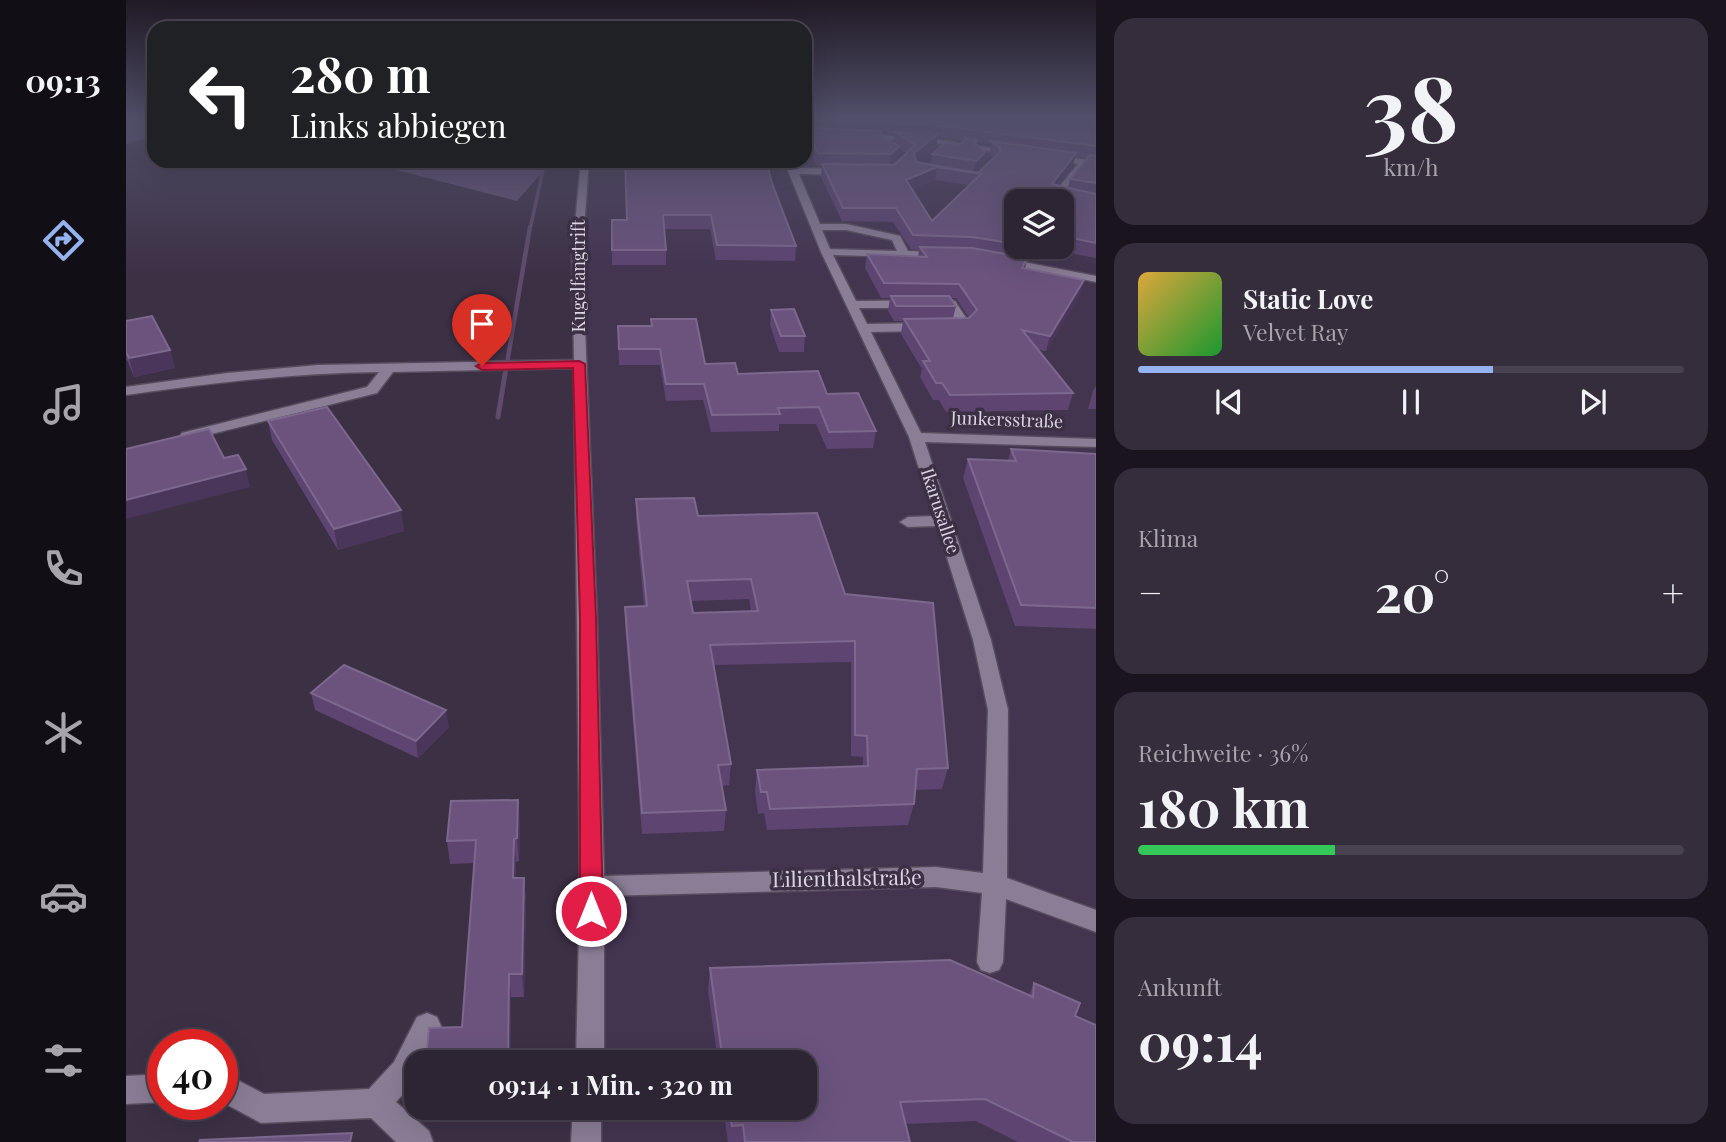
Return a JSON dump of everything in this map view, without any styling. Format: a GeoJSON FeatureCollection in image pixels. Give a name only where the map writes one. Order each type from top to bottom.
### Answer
{"type":"FeatureCollection","features":[{"type":"Feature","properties":{"kind":"street","name":"Kugelfangtrift"},"geometry":{"type":"LineString","coordinates":[[584,169],[578,255],[588,618],[592,886],[590,1050]]}},
{"type":"Feature","properties":{"kind":"street","name":"Ikarusallee"},"geometry":{"type":"LineString","coordinates":[[792,169],[825,252],[916,437],[982,640],[998,710],[995,884],[990,962]]}},
{"type":"Feature","properties":{"kind":"street"},"geometry":{"type":"LineString","coordinates":[[827,169],[856,172]]}},
{"type":"Feature","properties":{"kind":"street"},"geometry":{"type":"LineString","coordinates":[[1078,169],[1056,196],[1096,203]]}},
{"type":"Feature","properties":{"kind":"street"},"geometry":{"type":"LineString","coordinates":[[815,227],[846,227],[896,238],[904,253]]}},
{"type":"Feature","properties":{"kind":"street"},"geometry":{"type":"LineString","coordinates":[[825,252],[957,256]]}},
{"type":"Feature","properties":{"kind":"street"},"geometry":{"type":"LineString","coordinates":[[989,259],[1096,279]]}},
{"type":"Feature","properties":{"kind":"street"},"geometry":{"type":"LineString","coordinates":[[852,306],[951,304],[966,327],[863,328]]}},
{"type":"Feature","properties":{"kind":"street"},"geometry":{"type":"LineString","coordinates":[[126,391],[240,376],[390,367],[579,364]]}},
{"type":"Feature","properties":{"kind":"street"},"geometry":{"type":"LineString","coordinates":[[178,438],[372,390],[390,367]]}},
{"type":"Feature","properties":{"kind":"street","name":"Junkersstraße"},"geometry":{"type":"LineString","coordinates":[[916,437],[1096,443]]}},
{"type":"Feature","properties":{"kind":"street"},"geometry":{"type":"LineString","coordinates":[[908,522],[943,521]]}},
{"type":"Feature","properties":{"kind":"street","name":"Lilienthalstraße"},"geometry":{"type":"LineString","coordinates":[[592,886],[936,877],[995,884],[1096,921]]}},
{"type":"Feature","properties":{"kind":"street"},"geometry":{"type":"LineString","coordinates":[[238,1096],[261,1110],[376,1103],[404,1072],[427,1026]]}},
{"type":"Feature","properties":{"kind":"street"},"geometry":{"type":"LineString","coordinates":[[126,1090],[147,1089]]}},
{"type":"Feature","properties":{"kind":"street"},"geometry":{"type":"LineString","coordinates":[[376,1103],[418,1142]]}},
{"type":"Feature","properties":{"kind":"street"},"geometry":{"type":"LineString","coordinates":[[586,1142],[587,1120]]}},
{"type":"Feature","properties":{"kind":"shaded area"},"geometry":{"type":"Polygon","coordinates":[[[394,169],[545,169],[517,201],[394,169]]]}},
{"type":"Feature","properties":{"kind":"shaded area"},"geometry":{"type":"Polygon","coordinates":[[[584,169],[1096,169],[1096,1142],[586,1142],[587,1120],[817,1120],[817,1050],[590,1050],[592,886],[577,255],[584,169]]]}},
{"type":"Feature","properties":{"kind":"building"},"geometry":{"type":"Polygon","coordinates":[[[625,169],[768,169],[796,246],[717,245],[711,215],[663,215],[666,250],[612,250],[612,220],[627,220],[625,169]]]}},
{"type":"Feature","properties":{"kind":"building"},"geometry":{"type":"Polygon","coordinates":[[[825,169],[932,169],[906,180],[932,221],[981,174],[951,169],[978,173],[982,169],[1063,169],[1052,184],[1074,189],[1004,189],[1004,242],[972,237],[913,235],[896,208],[843,208],[825,169]]]}},
{"type":"Feature","properties":{"kind":"building"},"geometry":{"type":"Polygon","coordinates":[[[1078,169],[1096,169],[1096,183],[1070,179],[1078,169]]]}},
{"type":"Feature","properties":{"kind":"building"},"geometry":{"type":"Polygon","coordinates":[[[1074,189],[1096,194],[1096,243],[1074,238],[1074,189]]]}},
{"type":"Feature","properties":{"kind":"building"},"geometry":{"type":"Polygon","coordinates":[[[920,247],[972,248],[1004,254],[1004,259],[1026,259],[1022,268],[1084,280],[1050,336],[1022,330],[1073,393],[950,395],[942,383],[936,383],[923,361],[930,361],[904,319],[969,318],[977,310],[959,284],[884,283],[867,254],[927,257],[920,247]]]}},
{"type":"Feature","properties":{"kind":"building"},"geometry":{"type":"Polygon","coordinates":[[[891,296],[949,296],[956,306],[896,306],[891,296]]]}},
{"type":"Feature","properties":{"kind":"building"},"geometry":{"type":"Polygon","coordinates":[[[794,309],[805,336],[781,336],[771,310],[794,309]]]}},
{"type":"Feature","properties":{"kind":"building"},"geometry":{"type":"Polygon","coordinates":[[[152,316],[170,350],[129,358],[126,352],[126,321],[152,316]]]}},
{"type":"Feature","properties":{"kind":"building"},"geometry":{"type":"Polygon","coordinates":[[[651,319],[696,319],[705,364],[735,363],[738,374],[818,371],[827,394],[858,393],[876,431],[829,432],[819,407],[778,408],[780,414],[712,415],[704,384],[666,384],[660,349],[619,349],[618,326],[652,326],[651,319]]]}},
{"type":"Feature","properties":{"kind":"building"},"geometry":{"type":"Polygon","coordinates":[[[327,407],[401,510],[334,529],[268,421],[327,407]]]}},
{"type":"Feature","properties":{"kind":"building"},"geometry":{"type":"Polygon","coordinates":[[[209,429],[224,458],[238,455],[246,469],[126,500],[126,449],[209,429]]]}},
{"type":"Feature","properties":{"kind":"building"},"geometry":{"type":"Polygon","coordinates":[[[1011,449],[1096,454],[1096,608],[1021,605],[968,459],[1016,461],[1011,449]]]}},
{"type":"Feature","properties":{"kind":"building"},"geometry":{"type":"Polygon","coordinates":[[[694,498],[698,516],[817,513],[845,594],[933,603],[948,768],[917,769],[914,804],[770,809],[767,792],[761,792],[757,770],[868,766],[867,736],[855,735],[855,641],[710,645],[731,764],[718,765],[726,810],[642,813],[625,607],[647,606],[636,499],[694,498]],[[751,579],[687,581],[693,613],[758,611],[751,579]]]}},
{"type":"Feature","properties":{"kind":"building"},"geometry":{"type":"Polygon","coordinates":[[[344,665],[446,710],[416,741],[311,693],[344,665]]]}},
{"type":"Feature","properties":{"kind":"building"},"geometry":{"type":"Polygon","coordinates":[[[518,800],[513,878],[524,878],[522,974],[509,974],[508,1050],[427,1050],[429,1028],[462,1027],[476,840],[447,841],[451,801],[518,800]]]}},
{"type":"Feature","properties":{"kind":"building"},"geometry":{"type":"Polygon","coordinates":[[[950,960],[1033,997],[1034,983],[1080,1003],[1075,1016],[1096,1025],[1096,1142],[1073,1142],[985,1099],[900,1102],[910,1142],[745,1142],[743,1125],[732,1126],[731,1120],[817,1120],[817,1050],[721,1050],[710,968],[950,960]]]}},
{"type":"Feature","properties":{"kind":"building"},"geometry":{"type":"Polygon","coordinates":[[[352,1133],[350,1142],[199,1142],[200,1140],[352,1133]]]}},
{"type":"Feature","properties":{"kind":"waterway"},"geometry":{"type":"LineString","coordinates":[[530,229],[543,169]]}},
{"type":"Feature","properties":{"kind":"waterway"},"geometry":{"type":"LineString","coordinates":[[505,375],[530,227]]}},
{"type":"Feature","properties":{"kind":"waterway"},"geometry":{"type":"LineString","coordinates":[[498,417],[505,374]]}},
{"type":"Feature","properties":{"kind":"route"},"geometry":{"type":"LineString","coordinates":[[482,366],[579,364],[588,618],[591,911]]}}]}
